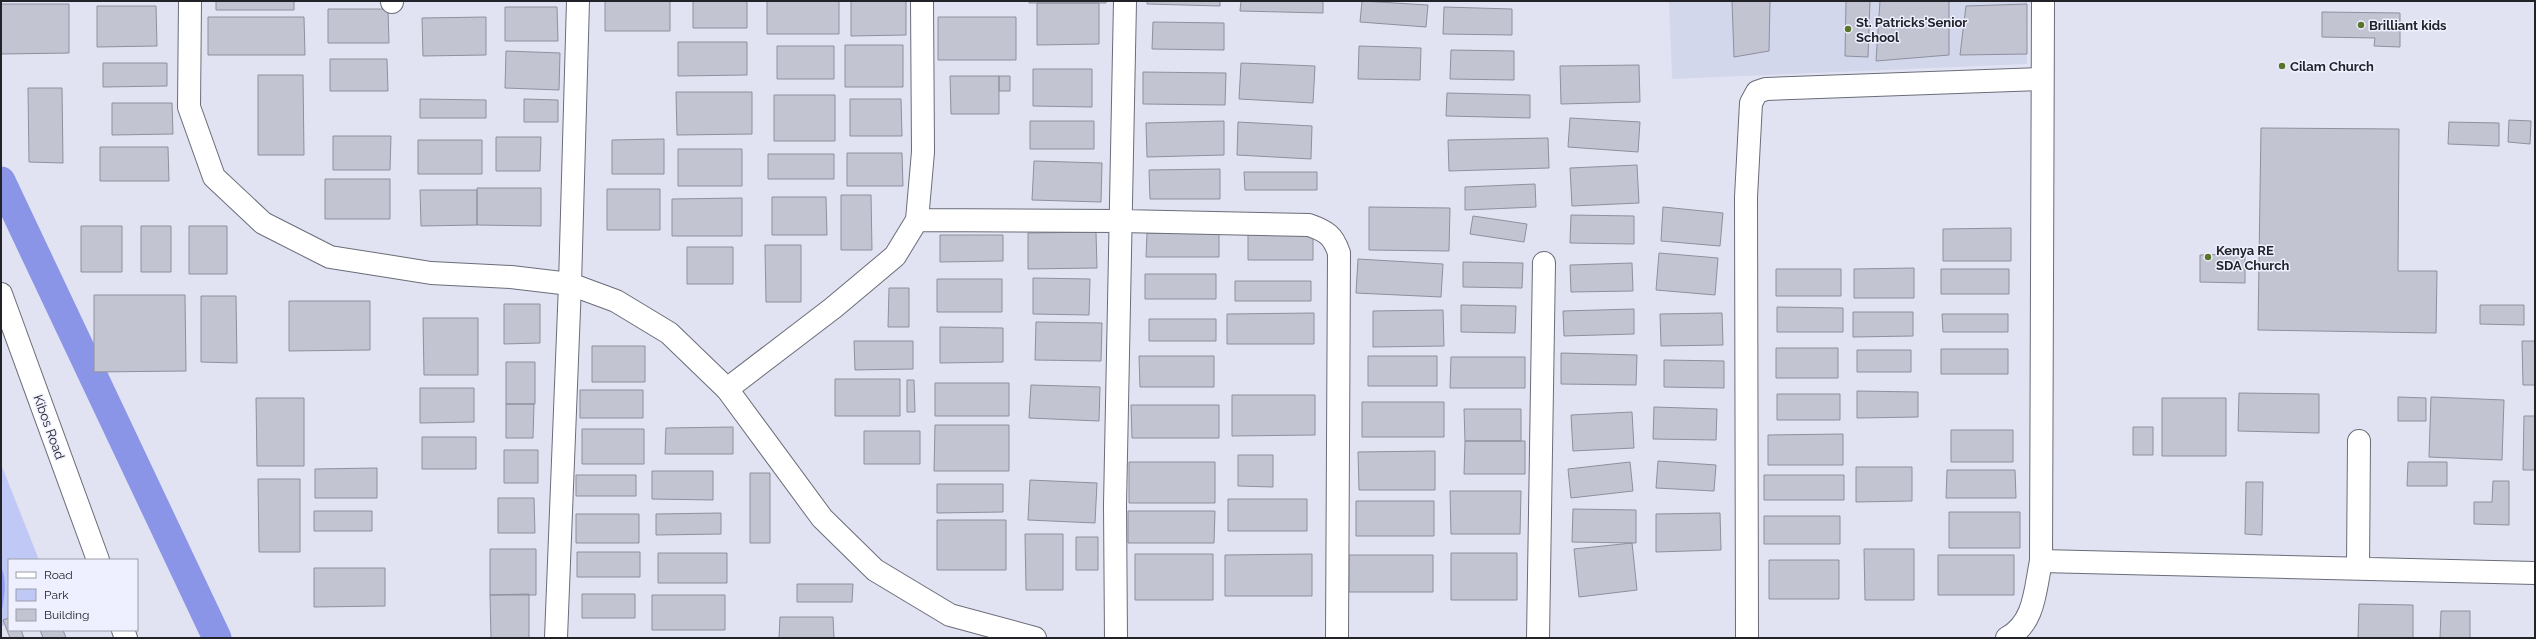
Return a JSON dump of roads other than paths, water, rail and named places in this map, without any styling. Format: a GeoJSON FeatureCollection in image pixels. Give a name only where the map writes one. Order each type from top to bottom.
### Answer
{"type":"FeatureCollection","features":[{"type":"Feature","properties":{"kind":"street"},"geometry":{"type":"LineString","coordinates":[[190,1],[189,107],[214,177],[263,224],[330,257],[431,273],[511,277],[570,284],[616,301],[668,333],[727,389],[822,518],[875,570],[950,615],[1035,638]]}},
{"type":"Feature","properties":{"kind":"street"},"geometry":{"type":"LineString","coordinates":[[556,638],[570,284],[578,1]]}},
{"type":"Feature","properties":{"kind":"street"},"geometry":{"type":"LineString","coordinates":[[727,389],[833,308],[895,256],[917,220],[923,152],[922,1]]}},
{"type":"Feature","properties":{"kind":"street"},"geometry":{"type":"LineString","coordinates":[[1116,638],[1114,505],[1125,1]]}},
{"type":"Feature","properties":{"kind":"street"},"geometry":{"type":"LineString","coordinates":[[2007,638],[2014,634],[2030,615],[2041,562],[2043,1]]}},
{"type":"Feature","properties":{"kind":"street"},"geometry":{"type":"LineString","coordinates":[[1747,638],[1746,197],[1751,103],[1757,92],[1766,89],[2042,79]]}},
{"type":"Feature","properties":{"kind":"street"},"geometry":{"type":"LineString","coordinates":[[917,220],[1121,221],[1309,225],[1326,231],[1334,240],[1339,253],[1337,638]]}},
{"type":"Feature","properties":{"kind":"street"},"geometry":{"type":"LineString","coordinates":[[1538,638],[1544,263]]}},
{"type":"Feature","properties":{"kind":"street","name":"Kibos Road"},"geometry":{"type":"LineString","coordinates":[[1,294],[98,559]]}},
{"type":"Feature","properties":{"kind":"street"},"geometry":{"type":"LineString","coordinates":[[2358,568],[2359,441]]}},
{"type":"Feature","properties":{"kind":"street"},"geometry":{"type":"LineString","coordinates":[[2041,562],[2535,573]]}},
{"type":"Feature","properties":{"kind":"waterway"},"geometry":{"type":"LineString","coordinates":[[1,181],[217,638]]}},
{"type":"Feature","properties":{"kind":"place","name":"Brilliant kids"},"geometry":{"type":"Point","coordinates":[2361,25]}},
{"type":"Feature","properties":{"kind":"place","name":"St. Patricks'Senior School"},"geometry":{"type":"Point","coordinates":[1848,29]}},
{"type":"Feature","properties":{"kind":"place","name":"Cilam Church"},"geometry":{"type":"Point","coordinates":[2282,66]}},
{"type":"Feature","properties":{"kind":"place","name":"Kenya RE SDA Church"},"geometry":{"type":"Point","coordinates":[2208,257]}}]}
